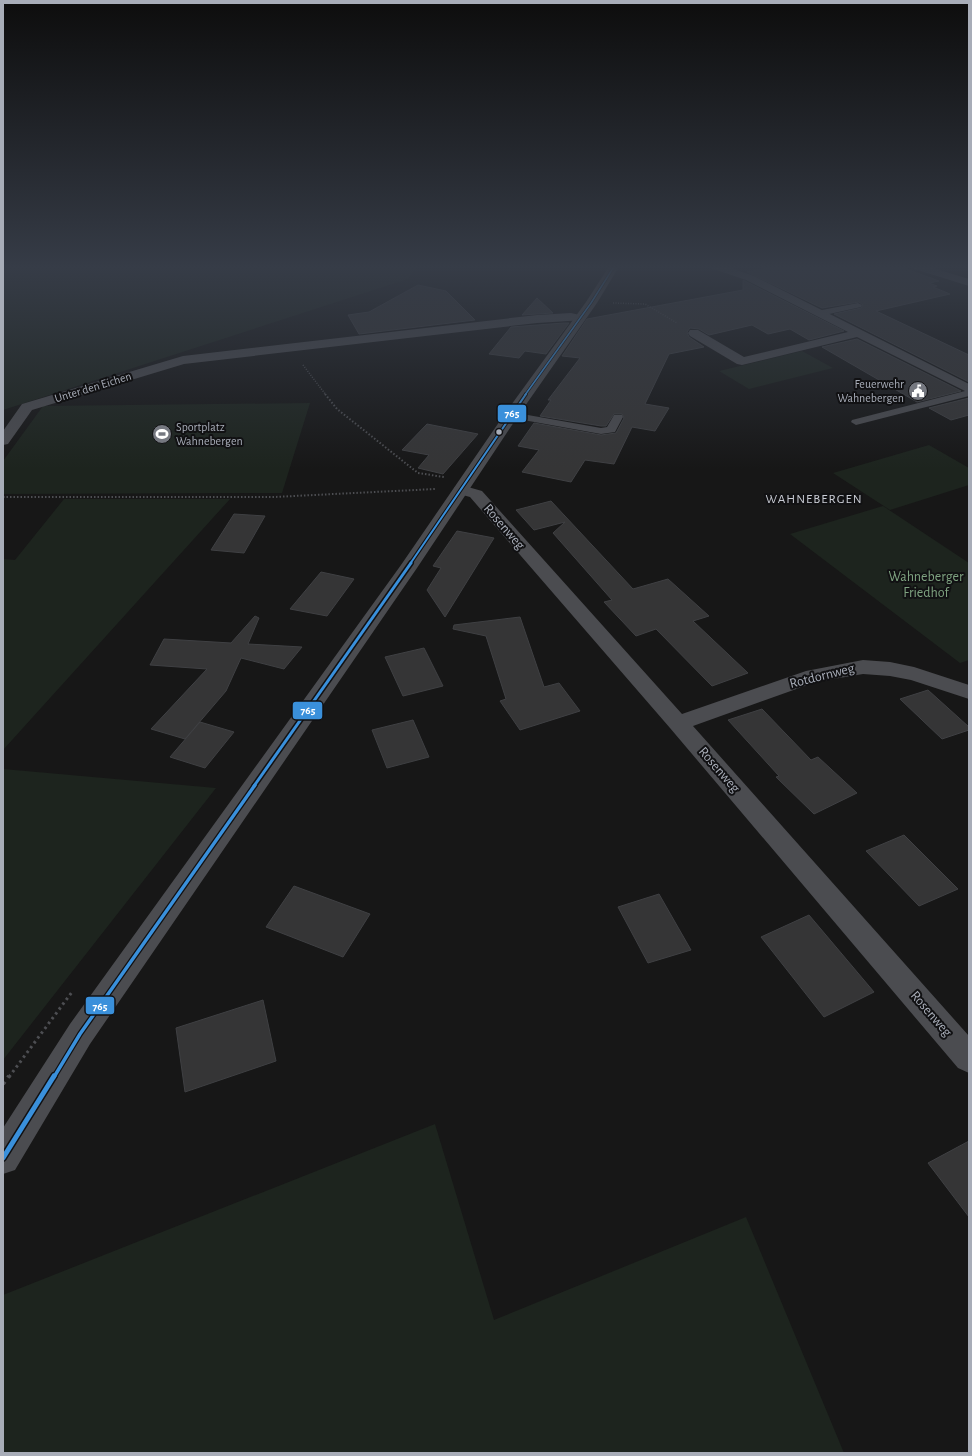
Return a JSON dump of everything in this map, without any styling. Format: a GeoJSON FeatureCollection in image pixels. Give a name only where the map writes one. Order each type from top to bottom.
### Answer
{"type":"FeatureCollection","features":[{"type":"Feature","properties":{"kind":"street","name":"Unter den Eichen"},"geometry":{"type":"LineString","coordinates":[[3,441],[27,407],[183,360],[418,333]]}},
{"type":"Feature","properties":{"kind":"street"},"geometry":{"type":"LineString","coordinates":[[3,1158],[80,1034],[408,568],[466,484],[511,415],[569,333]]}},
{"type":"Feature","properties":{"kind":"street"},"geometry":{"type":"LineString","coordinates":[[694,333],[742,361],[860,333],[969,389]]}},
{"type":"Feature","properties":{"kind":"street","name":"Rosenweg"},"geometry":{"type":"LineString","coordinates":[[466,484],[678,723],[969,1058]]}},
{"type":"Feature","properties":{"kind":"street","name":"Rotdornweg"},"geometry":{"type":"LineString","coordinates":[[678,723],[813,676],[862,667],[890,669],[914,674],[969,692]]}},
{"type":"Feature","properties":{"kind":"lane"},"geometry":{"type":"LineString","coordinates":[[856,422],[969,393]]}},
{"type":"Feature","properties":{"kind":"lane"},"geometry":{"type":"LineString","coordinates":[[511,415],[601,431],[611,430],[618,417]]}},
{"type":"Feature","properties":{"kind":"path"},"geometry":{"type":"LineString","coordinates":[[289,348],[337,409],[418,473],[453,479],[466,484]]}},
{"type":"Feature","properties":{"kind":"path"},"geometry":{"type":"LineString","coordinates":[[3,498],[274,497],[449,488],[466,484]]}},
{"type":"Feature","properties":{"kind":"green space"},"geometry":{"type":"Polygon","coordinates":[[[3,333],[241,333],[3,410],[3,333]]]}},
{"type":"Feature","properties":{"kind":"green space"},"geometry":{"type":"Polygon","coordinates":[[[802,351],[833,368],[749,389],[719,371],[802,351]]]}},
{"type":"Feature","properties":{"kind":"green space","name":"Sportplatz Wahnebergen"},"geometry":{"type":"Polygon","coordinates":[[[310,403],[282,493],[3,494],[3,461],[43,406],[310,403]]]}},
{"type":"Feature","properties":{"kind":"green space"},"geometry":{"type":"Polygon","coordinates":[[[929,445],[969,468],[969,485],[890,510],[833,473],[929,445]]]}},
{"type":"Feature","properties":{"kind":"green space"},"geometry":{"type":"Polygon","coordinates":[[[64,499],[230,499],[3,750],[3,559],[15,560],[64,499]]]}},
{"type":"Feature","properties":{"kind":"green space","name":"Wahneberger Friedhof"},"geometry":{"type":"Polygon","coordinates":[[[883,506],[969,563],[969,660],[960,663],[790,534],[883,506]]]}},
{"type":"Feature","properties":{"kind":"green space"},"geometry":{"type":"Polygon","coordinates":[[[3,769],[216,788],[3,1060],[3,769]]]}},
{"type":"Feature","properties":{"kind":"green space"},"geometry":{"type":"Polygon","coordinates":[[[435,1124],[494,1320],[746,1217],[844,1453],[3,1453],[3,1295],[435,1124]]]}},
{"type":"Feature","properties":{"kind":"building"},"geometry":{"type":"Polygon","coordinates":[[[506,333],[562,333],[546,354],[525,351],[519,358],[489,354],[506,333]]]}},
{"type":"Feature","properties":{"kind":"building"},"geometry":{"type":"Polygon","coordinates":[[[578,333],[687,333],[689,337],[704,347],[669,354],[645,404],[669,408],[655,431],[632,427],[614,464],[585,460],[571,482],[522,472],[539,450],[518,446],[534,423],[601,435],[616,433],[624,418],[622,414],[614,414],[606,426],[601,426],[540,416],[551,400],[548,400],[580,358],[562,356],[578,333]]]}},
{"type":"Feature","properties":{"kind":"building"},"geometry":{"type":"Polygon","coordinates":[[[706,333],[718,333],[709,335],[706,333]]]}},
{"type":"Feature","properties":{"kind":"building"},"geometry":{"type":"Polygon","coordinates":[[[797,333],[836,333],[809,340],[797,333]]]}},
{"type":"Feature","properties":{"kind":"building"},"geometry":{"type":"Polygon","coordinates":[[[872,333],[922,333],[969,355],[969,382],[872,333]]]}},
{"type":"Feature","properties":{"kind":"building"},"geometry":{"type":"Polygon","coordinates":[[[857,339],[961,391],[917,402],[822,347],[857,339]]]}},
{"type":"Feature","properties":{"kind":"building"},"geometry":{"type":"Polygon","coordinates":[[[969,398],[969,415],[951,420],[929,408],[969,398]]]}},
{"type":"Feature","properties":{"kind":"building"},"geometry":{"type":"Polygon","coordinates":[[[427,424],[478,434],[443,474],[418,468],[429,455],[402,450],[427,424]]]}},
{"type":"Feature","properties":{"kind":"building"},"geometry":{"type":"Polygon","coordinates":[[[551,501],[633,589],[668,579],[709,616],[693,621],[748,673],[712,686],[656,629],[636,636],[604,602],[612,600],[553,533],[565,522],[534,530],[516,510],[551,501]]]}},
{"type":"Feature","properties":{"kind":"building"},"geometry":{"type":"Polygon","coordinates":[[[234,514],[265,516],[244,553],[211,550],[234,514]]]}},
{"type":"Feature","properties":{"kind":"building"},"geometry":{"type":"Polygon","coordinates":[[[457,531],[494,538],[445,617],[427,590],[441,568],[433,566],[457,531]]]}},
{"type":"Feature","properties":{"kind":"building"},"geometry":{"type":"Polygon","coordinates":[[[321,572],[354,579],[327,616],[290,609],[321,572]]]}},
{"type":"Feature","properties":{"kind":"building"},"geometry":{"type":"Polygon","coordinates":[[[255,616],[259,618],[248,644],[302,647],[284,669],[241,658],[226,691],[185,739],[151,729],[207,669],[150,665],[164,639],[231,643],[255,616]]]}},
{"type":"Feature","properties":{"kind":"building"},"geometry":{"type":"Polygon","coordinates":[[[520,617],[544,687],[559,683],[580,711],[520,730],[500,701],[506,699],[486,636],[453,629],[454,625],[520,617]]]}},
{"type":"Feature","properties":{"kind":"building"},"geometry":{"type":"Polygon","coordinates":[[[424,648],[443,686],[403,696],[385,657],[424,648]]]}},
{"type":"Feature","properties":{"kind":"building"},"geometry":{"type":"Polygon","coordinates":[[[928,690],[969,727],[969,730],[942,739],[900,699],[928,690]]]}},
{"type":"Feature","properties":{"kind":"building"},"geometry":{"type":"Polygon","coordinates":[[[762,709],[811,760],[818,757],[857,793],[814,814],[776,777],[779,776],[728,720],[762,709]]]}},
{"type":"Feature","properties":{"kind":"building"},"geometry":{"type":"Polygon","coordinates":[[[413,720],[429,757],[387,768],[372,730],[413,720]]]}},
{"type":"Feature","properties":{"kind":"building"},"geometry":{"type":"Polygon","coordinates":[[[200,722],[234,732],[205,768],[170,757],[200,722]]]}},
{"type":"Feature","properties":{"kind":"building"},"geometry":{"type":"Polygon","coordinates":[[[904,835],[958,889],[919,906],[866,851],[904,835]]]}},
{"type":"Feature","properties":{"kind":"building"},"geometry":{"type":"Polygon","coordinates":[[[294,886],[370,914],[343,957],[266,927],[294,886]]]}},
{"type":"Feature","properties":{"kind":"building"},"geometry":{"type":"Polygon","coordinates":[[[659,894],[691,950],[648,963],[618,907],[659,894]]]}},
{"type":"Feature","properties":{"kind":"building"},"geometry":{"type":"Polygon","coordinates":[[[809,915],[874,992],[824,1017],[761,937],[809,915]]]}},
{"type":"Feature","properties":{"kind":"building"},"geometry":{"type":"Polygon","coordinates":[[[263,1000],[276,1061],[185,1092],[176,1028],[263,1000]]]}},
{"type":"Feature","properties":{"kind":"building"},"geometry":{"type":"Polygon","coordinates":[[[969,1141],[969,1217],[928,1163],[969,1141]]]}},
{"type":"Feature","properties":{"kind":"transit line","name":"765"},"geometry":{"type":"LineString","coordinates":[[3,1158],[80,1034],[408,568],[511,415],[570,333]]}},
{"type":"Feature","properties":{"kind":"place","name":"Feuerwehr Wahnebergen"},"geometry":{"type":"Point","coordinates":[918,391]}},
{"type":"Feature","properties":{"kind":"place","name":"Sportplatz Wahnebergen"},"geometry":{"type":"Point","coordinates":[162,434]}},
{"type":"Feature","properties":{"kind":"district","name":"WAHNEBERGEN"},"geometry":{"type":"Point","coordinates":[814,499]}}]}
